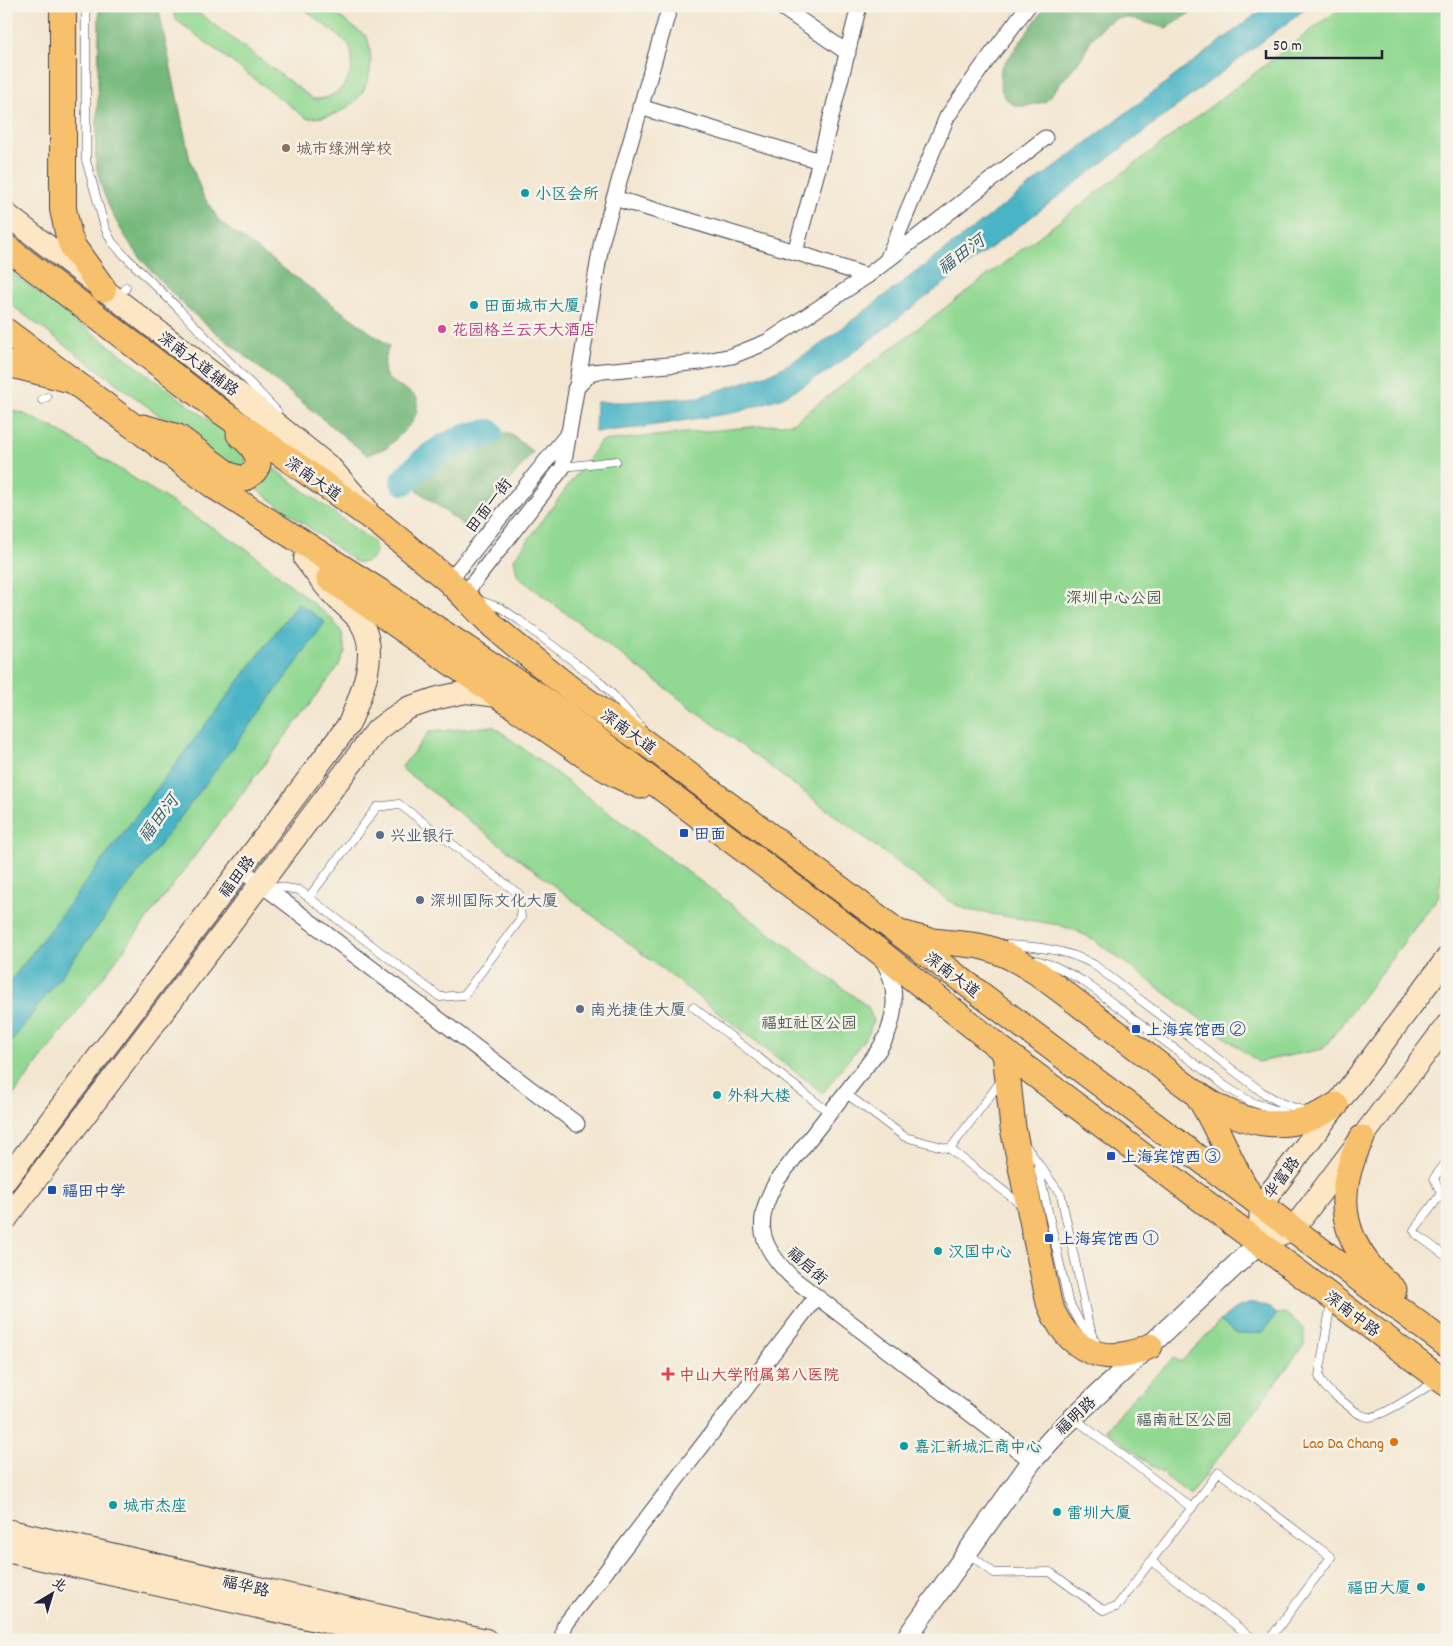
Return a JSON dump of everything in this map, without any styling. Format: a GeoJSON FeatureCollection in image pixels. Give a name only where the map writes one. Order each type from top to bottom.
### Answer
{"type":"FeatureCollection","features":[{"type":"Feature","properties":{"kind":"highway"},"geometry":{"type":"LineString","coordinates":[[63,6],[63,209],[69,237],[82,260],[118,289]]}},
{"type":"Feature","properties":{"kind":"highway"},"geometry":{"type":"LineString","coordinates":[[6,363],[68,378]]}},
{"type":"Feature","properties":{"kind":"main road","name":"深南大道辅路"},"geometry":{"type":"LineString","coordinates":[[6,214],[118,289],[233,389],[330,467],[380,524]]}},
{"type":"Feature","properties":{"kind":"main road","name":"深南大道"},"geometry":{"type":"LineString","coordinates":[[6,247],[216,408],[380,524],[456,588],[494,627],[537,663],[669,760],[1260,1205]]}},
{"type":"Feature","properties":{"kind":"main road","name":"深南大道"},"geometry":{"type":"LineString","coordinates":[[6,331],[215,487],[518,682],[876,949],[1006,1063],[1259,1242]]}},
{"type":"Feature","properties":{"kind":"main road"},"geometry":{"type":"LineString","coordinates":[[6,342],[68,378]]}},
{"type":"Feature","properties":{"kind":"main road"},"geometry":{"type":"LineString","coordinates":[[129,423],[178,437],[229,476],[243,479],[252,475],[258,465],[258,455],[252,444],[233,428],[216,408]]}},
{"type":"Feature","properties":{"kind":"main road"},"geometry":{"type":"LineString","coordinates":[[272,525],[305,559],[342,588],[498,696],[616,775],[676,799]]}},
{"type":"Feature","properties":{"kind":"main road","name":"福田路"},"geometry":{"type":"LineString","coordinates":[[6,1180],[349,724],[365,677],[369,648],[367,638],[362,625],[352,611],[329,590],[305,559]]}},
{"type":"Feature","properties":{"kind":"main road","name":"福田路"},"geometry":{"type":"LineString","coordinates":[[6,1219],[377,730],[408,708],[438,698],[466,692],[498,696]]}},
{"type":"Feature","properties":{"kind":"main road"},"geometry":{"type":"LineString","coordinates":[[889,926],[907,935],[923,939],[989,949],[1036,972],[1195,1092],[1245,1118],[1262,1123],[1296,1123],[1331,1109]]}},
{"type":"Feature","properties":{"kind":"main road","name":"华富路"},"geometry":{"type":"LineString","coordinates":[[1259,1242],[1260,1205],[1447,958]]}},
{"type":"Feature","properties":{"kind":"main road"},"geometry":{"type":"LineString","coordinates":[[1259,1242],[1293,1229],[1447,1025]]}},
{"type":"Feature","properties":{"kind":"main road"},"geometry":{"type":"LineString","coordinates":[[1006,1063],[1014,1128],[1049,1303],[1056,1321],[1070,1338],[1084,1349],[1098,1354],[1104,1349],[1132,1354],[1150,1346]]}},
{"type":"Feature","properties":{"kind":"main road"},"geometry":{"type":"LineString","coordinates":[[1195,1092],[1209,1114],[1237,1173],[1247,1190],[1260,1205]]}},
{"type":"Feature","properties":{"kind":"main road"},"geometry":{"type":"LineString","coordinates":[[1362,1138],[1352,1157],[1345,1189],[1345,1206],[1353,1241],[1369,1265],[1402,1298],[1420,1326]]}},
{"type":"Feature","properties":{"kind":"main road","name":"深南中路"},"geometry":{"type":"LineString","coordinates":[[1260,1205],[1420,1326],[1447,1344]]}},
{"type":"Feature","properties":{"kind":"main road","name":"深南中路"},"geometry":{"type":"LineString","coordinates":[[1259,1242],[1443,1381]]}},
{"type":"Feature","properties":{"kind":"main road","name":"福华路"},"geometry":{"type":"LineString","coordinates":[[6,1530],[342,1624],[406,1640]]}},
{"type":"Feature","properties":{"kind":"main road","name":"福华路"},"geometry":{"type":"LineString","coordinates":[[6,1551],[342,1624],[486,1640]]}},
{"type":"Feature","properties":{"kind":"street"},"geometry":{"type":"LineString","coordinates":[[456,588],[563,467],[602,240],[670,6]]}},
{"type":"Feature","properties":{"kind":"street"},"geometry":{"type":"LineString","coordinates":[[780,6],[848,53]]}},
{"type":"Feature","properties":{"kind":"street"},"geometry":{"type":"LineString","coordinates":[[795,252],[859,6]]}},
{"type":"Feature","properties":{"kind":"street"},"geometry":{"type":"LineString","coordinates":[[886,261],[947,117],[1028,6]]}},
{"type":"Feature","properties":{"kind":"street"},"geometry":{"type":"LineString","coordinates":[[640,107],[820,161]]}},
{"type":"Feature","properties":{"kind":"street"},"geometry":{"type":"LineString","coordinates":[[575,389],[592,372],[702,362],[732,356],[767,342],[867,276],[1045,138]]}},
{"type":"Feature","properties":{"kind":"street"},"geometry":{"type":"LineString","coordinates":[[614,198],[795,252],[867,276]]}},
{"type":"Feature","properties":{"kind":"street","name":"田面一街"},"geometry":{"type":"LineString","coordinates":[[456,588],[568,434]]}},
{"type":"Feature","properties":{"kind":"street"},"geometry":{"type":"LineString","coordinates":[[241,869],[577,1124]]}},
{"type":"Feature","properties":{"kind":"street","name":"福启街"},"geometry":{"type":"LineString","coordinates":[[876,949],[886,964],[893,985],[892,1021],[882,1044],[769,1193],[764,1206],[764,1239],[776,1260],[786,1272],[816,1297],[1032,1461]]}},
{"type":"Feature","properties":{"kind":"street","name":"福明路"},"geometry":{"type":"LineString","coordinates":[[905,1640],[966,1552],[1032,1461],[1050,1440],[1259,1242]]}},
{"type":"Feature","properties":{"kind":"street"},"geometry":{"type":"LineString","coordinates":[[562,1640],[564,1627],[568,1621],[816,1297]]}},
{"type":"Feature","properties":{"kind":"lane"},"geometry":{"type":"LineString","coordinates":[[86,6],[86,160],[104,228],[112,242],[124,255],[176,306],[330,467]]}},
{"type":"Feature","properties":{"kind":"lane"},"geometry":{"type":"LineString","coordinates":[[563,467],[616,461]]}},
{"type":"Feature","properties":{"kind":"lane"},"geometry":{"type":"LineString","coordinates":[[260,884],[299,890],[309,898],[440,997],[464,995],[520,918],[519,894],[399,804],[377,807],[309,898]]}},
{"type":"Feature","properties":{"kind":"lane"},"geometry":{"type":"LineString","coordinates":[[1447,893],[1447,906]]}},
{"type":"Feature","properties":{"kind":"lane"},"geometry":{"type":"LineString","coordinates":[[989,949],[1003,945],[1043,947],[1079,956],[1093,964],[1262,1092],[1294,1108],[1331,1109]]}},
{"type":"Feature","properties":{"kind":"lane"},"geometry":{"type":"LineString","coordinates":[[989,949],[1042,961],[1071,973],[1228,1088],[1251,1102],[1292,1115],[1308,1116],[1331,1109]]}},
{"type":"Feature","properties":{"kind":"lane"},"geometry":{"type":"LineString","coordinates":[[693,1007],[830,1112]]}},
{"type":"Feature","properties":{"kind":"lane"},"geometry":{"type":"LineString","coordinates":[[950,1150],[1006,1063]]}},
{"type":"Feature","properties":{"kind":"lane"},"geometry":{"type":"LineString","coordinates":[[846,1092],[905,1138],[950,1150],[1031,1212]]}},
{"type":"Feature","properties":{"kind":"lane"},"geometry":{"type":"LineString","coordinates":[[1014,1128],[1061,1195],[1088,1321],[1104,1349]]}},
{"type":"Feature","properties":{"kind":"lane"},"geometry":{"type":"LineString","coordinates":[[1447,1161],[1434,1178],[1444,1195],[1414,1230],[1416,1234],[1447,1257]]}},
{"type":"Feature","properties":{"kind":"lane"},"geometry":{"type":"LineString","coordinates":[[1037,1162],[1068,1300],[1080,1323],[1104,1349]]}},
{"type":"Feature","properties":{"kind":"lane"},"geometry":{"type":"LineString","coordinates":[[1332,1297],[1319,1376],[1327,1389],[1358,1413],[1367,1417],[1376,1416],[1443,1381]]}},
{"type":"Feature","properties":{"kind":"lane"},"geometry":{"type":"LineString","coordinates":[[1073,1417],[1192,1508]]}},
{"type":"Feature","properties":{"kind":"lane"},"geometry":{"type":"LineString","coordinates":[[966,1552],[994,1572],[1050,1572],[1103,1610],[1116,1607],[1219,1472],[1331,1557],[1269,1640]]}},
{"type":"Feature","properties":{"kind":"lane"},"geometry":{"type":"LineString","coordinates":[[1152,1561],[1255,1640]]}},
{"type":"Feature","properties":{"kind":"green space"},"geometry":{"type":"Polygon","coordinates":[[[99,6],[158,6],[190,160],[202,194],[220,222],[389,346],[384,368],[386,375],[389,380],[409,391],[417,398],[417,411],[412,423],[388,447],[367,455],[197,317],[149,268],[122,232],[103,191],[96,163],[99,6]]]}},
{"type":"Feature","properties":{"kind":"green space"},"geometry":{"type":"Polygon","coordinates":[[[172,6],[193,6],[200,14],[313,99],[333,95],[340,89],[346,82],[352,64],[349,44],[300,6],[325,6],[367,37],[370,69],[367,83],[351,105],[338,113],[323,117],[306,118],[175,19],[172,6]]]}},
{"type":"Feature","properties":{"kind":"green space"},"geometry":{"type":"Polygon","coordinates":[[[1046,6],[1201,6],[1166,28],[1130,18],[1117,18],[1105,24],[1090,41],[1083,56],[1045,102],[1015,106],[1004,97],[1000,85],[1001,68],[1046,6]]]}},
{"type":"Feature","properties":{"kind":"green space","name":"深圳中心公园"},"geometry":{"type":"Polygon","coordinates":[[[1343,6],[1447,6],[1447,841],[1438,897],[1323,1049],[1258,1062],[1093,939],[1059,925],[967,910],[947,900],[518,577],[514,559],[601,441],[793,423],[1343,6]]]}},
{"type":"Feature","properties":{"kind":"green space"},"geometry":{"type":"Polygon","coordinates":[[[6,268],[246,448],[245,466],[230,468],[6,301],[6,268]]]}},
{"type":"Feature","properties":{"kind":"green space"},"geometry":{"type":"Polygon","coordinates":[[[6,409],[22,413],[54,428],[248,550],[332,619],[342,633],[345,652],[338,667],[6,1105],[6,409]]]}},
{"type":"Feature","properties":{"kind":"green space"},"geometry":{"type":"Polygon","coordinates":[[[501,432],[512,435],[533,452],[470,530],[413,487],[433,468],[463,446],[501,432]]]}},
{"type":"Feature","properties":{"kind":"green space"},"geometry":{"type":"Polygon","coordinates":[[[269,465],[372,541],[376,549],[371,558],[366,562],[356,562],[255,488],[255,485],[269,465]]]}},
{"type":"Feature","properties":{"kind":"green space","name":"福虹社区公园"},"geometry":{"type":"Polygon","coordinates":[[[493,726],[868,1007],[873,1020],[869,1033],[823,1093],[401,768],[429,732],[493,726]]]}},
{"type":"Feature","properties":{"kind":"green space","name":"福南社区公园"},"geometry":{"type":"Polygon","coordinates":[[[1285,1313],[1304,1328],[1304,1345],[1190,1495],[1106,1430],[1123,1408],[1173,1358],[1181,1362],[1220,1321],[1237,1334],[1262,1333],[1277,1314],[1285,1313]]]}},
{"type":"Feature","properties":{"kind":"water"},"geometry":{"type":"Polygon","coordinates":[[[1267,6],[1309,6],[830,370],[783,397],[738,412],[637,428],[595,432],[596,402],[699,397],[774,372],[813,350],[1267,6]]]}},
{"type":"Feature","properties":{"kind":"water"},"geometry":{"type":"Polygon","coordinates":[[[298,603],[325,622],[295,665],[6,1049],[6,987],[298,603]]]}},
{"type":"Feature","properties":{"kind":"water"},"geometry":{"type":"Polygon","coordinates":[[[1254,1303],[1270,1308],[1277,1314],[1262,1333],[1237,1334],[1220,1321],[1235,1309],[1254,1303]]]}},
{"type":"Feature","properties":{"kind":"waterway","name":"福田河"},"geometry":{"type":"LineString","coordinates":[[404,481],[422,463],[442,449],[464,439],[489,433]]}},
{"type":"Feature","properties":{"kind":"place","name":"城市绿洲学校"},"geometry":{"type":"Point","coordinates":[286,148]}},
{"type":"Feature","properties":{"kind":"place","name":"小区会所"},"geometry":{"type":"Point","coordinates":[525,193]}},
{"type":"Feature","properties":{"kind":"place","name":"田面城市大厦"},"geometry":{"type":"Point","coordinates":[474,305]}},
{"type":"Feature","properties":{"kind":"place","name":"花园格兰云天大酒店"},"geometry":{"type":"Point","coordinates":[442,329]}},
{"type":"Feature","properties":{"kind":"place","name":"田面"},"geometry":{"type":"Point","coordinates":[684,833]}},
{"type":"Feature","properties":{"kind":"place","name":"兴业银行"},"geometry":{"type":"Point","coordinates":[380,835]}},
{"type":"Feature","properties":{"kind":"place","name":"深圳国际文化大厦"},"geometry":{"type":"Point","coordinates":[420,900]}},
{"type":"Feature","properties":{"kind":"place","name":"南光捷佳大厦"},"geometry":{"type":"Point","coordinates":[580,1009]}},
{"type":"Feature","properties":{"kind":"place","name":"上海宾馆西 ②"},"geometry":{"type":"Point","coordinates":[1136,1029]}},
{"type":"Feature","properties":{"kind":"place","name":"外科大楼"},"geometry":{"type":"Point","coordinates":[717,1095]}},
{"type":"Feature","properties":{"kind":"place","name":"上海宾馆西 ③"},"geometry":{"type":"Point","coordinates":[1111,1156]}},
{"type":"Feature","properties":{"kind":"place","name":"福田中学"},"geometry":{"type":"Point","coordinates":[52,1190]}},
{"type":"Feature","properties":{"kind":"place","name":"上海宾馆西 ①"},"geometry":{"type":"Point","coordinates":[1049,1238]}},
{"type":"Feature","properties":{"kind":"place","name":"汉国中心"},"geometry":{"type":"Point","coordinates":[938,1251]}},
{"type":"Feature","properties":{"kind":"place","name":"中山大学附属第八医院"},"geometry":{"type":"Point","coordinates":[668,1374]}},
{"type":"Feature","properties":{"kind":"place","name":"Lao Da Chang"},"geometry":{"type":"Point","coordinates":[1394,1442]}},
{"type":"Feature","properties":{"kind":"place","name":"嘉汇新城汇商中心"},"geometry":{"type":"Point","coordinates":[904,1446]}},
{"type":"Feature","properties":{"kind":"place","name":"城市杰座"},"geometry":{"type":"Point","coordinates":[113,1505]}},
{"type":"Feature","properties":{"kind":"place","name":"雷圳大厦"},"geometry":{"type":"Point","coordinates":[1057,1512]}},
{"type":"Feature","properties":{"kind":"place","name":"福田大厦"},"geometry":{"type":"Point","coordinates":[1421,1587]}}]}
